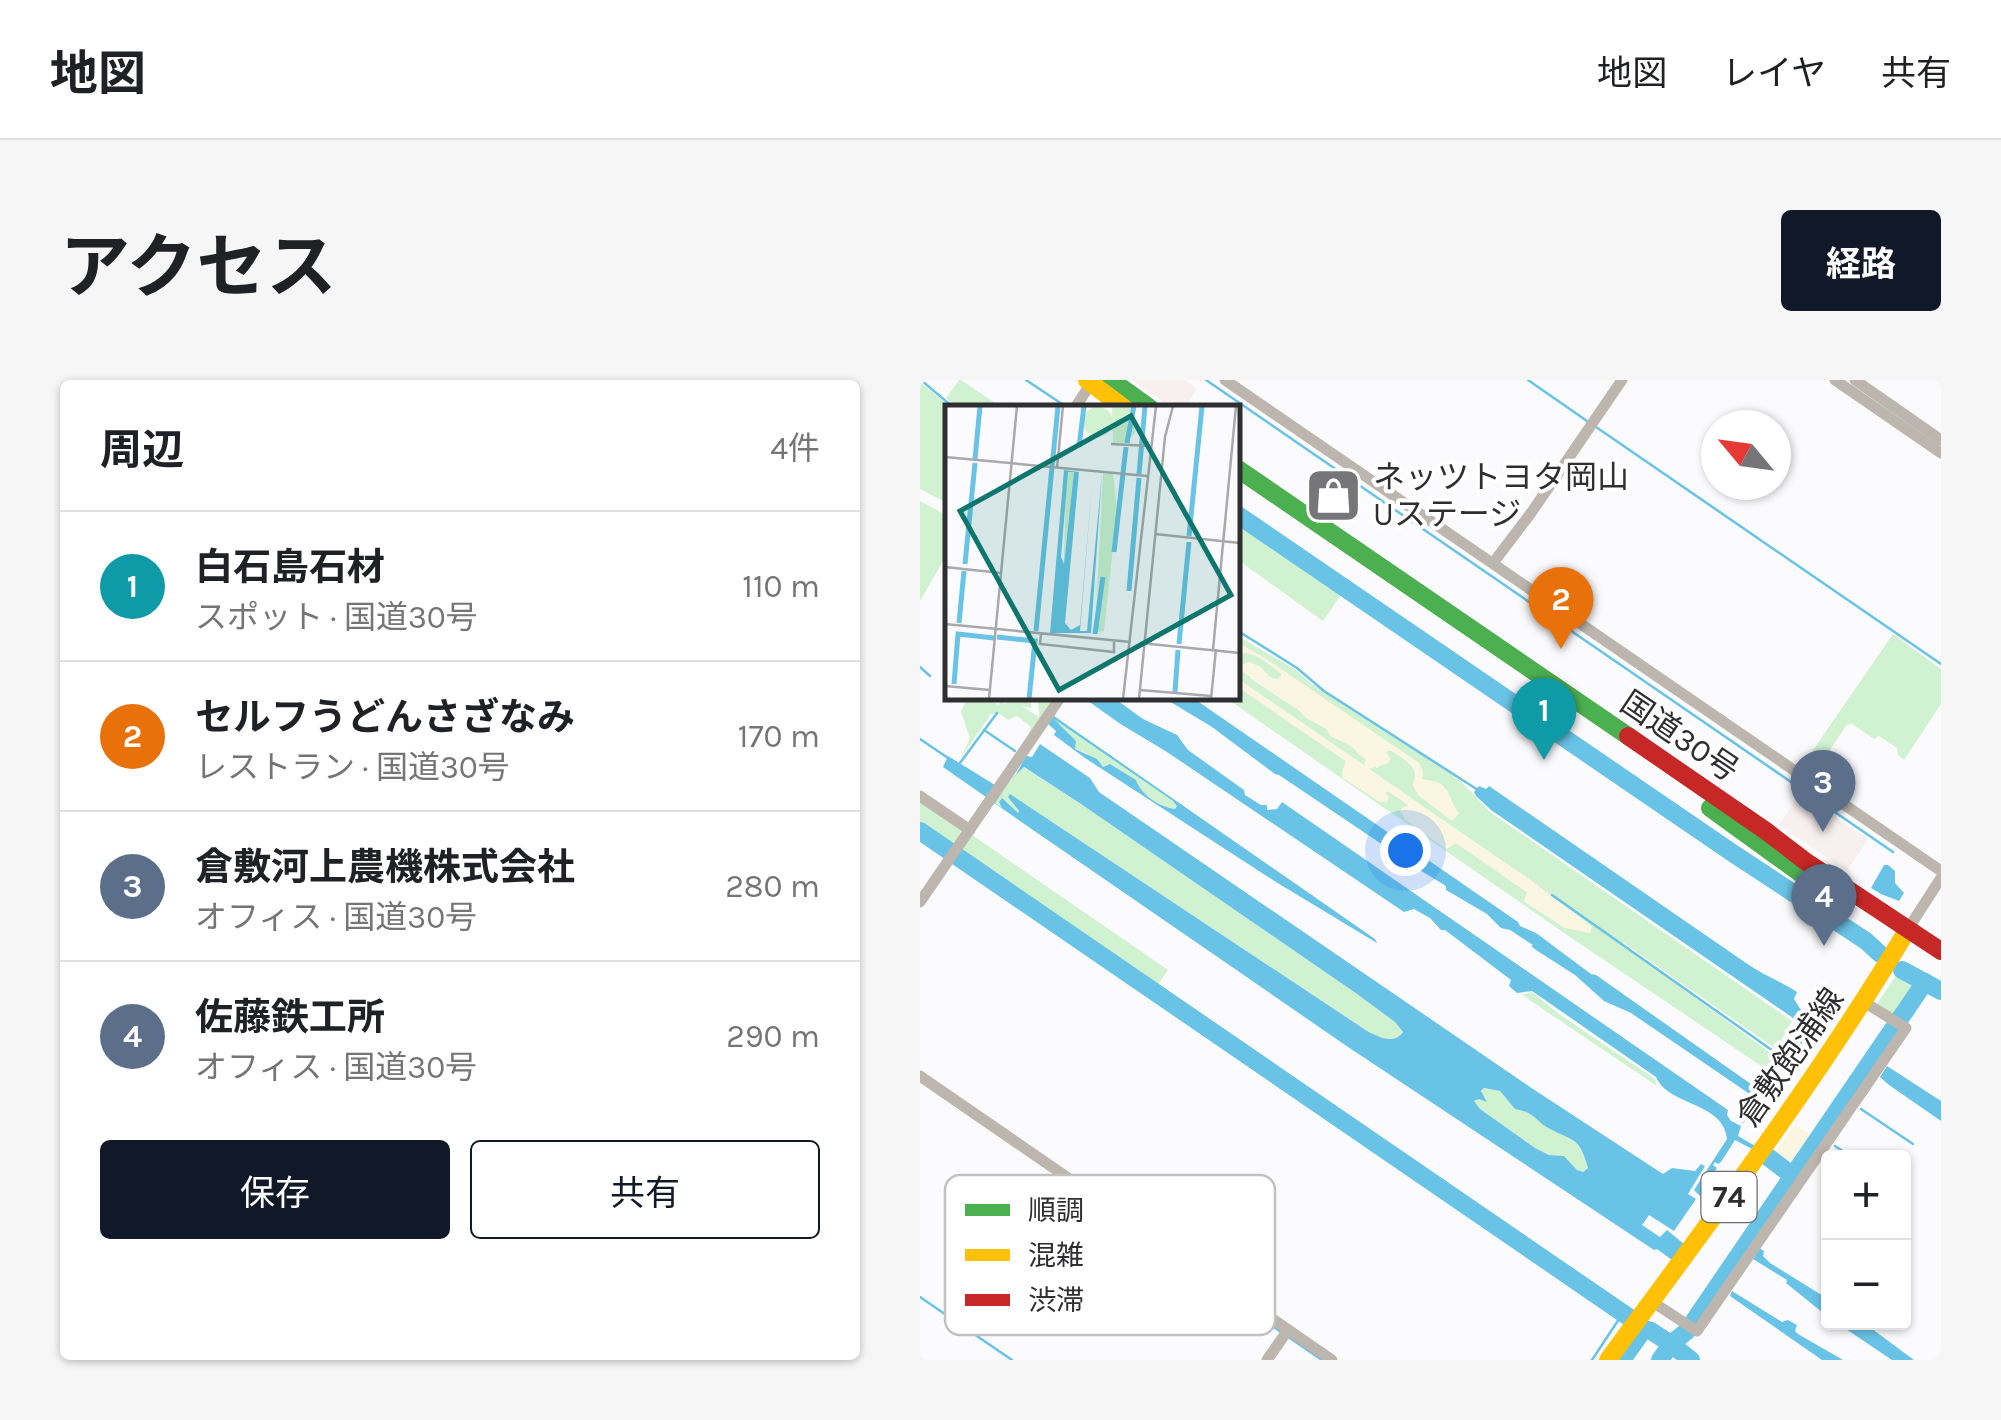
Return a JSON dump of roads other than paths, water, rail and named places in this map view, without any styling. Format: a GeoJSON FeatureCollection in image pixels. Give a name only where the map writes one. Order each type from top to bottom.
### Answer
{"type":"FeatureCollection","features":[{"type":"Feature","properties":{"kind":"main road"},"geometry":{"type":"LineString","coordinates":[[1112,380],[1146,405]]}},
{"type":"Feature","properties":{"kind":"main road"},"geometry":{"type":"LineString","coordinates":[[1090,381],[1120,405]]}},
{"type":"Feature","properties":{"kind":"main road","name":"国道30号"},"geometry":{"type":"LineString","coordinates":[[1240,469],[1766,831],[1905,935],[1941,967]]}},
{"type":"Feature","properties":{"kind":"main road","name":"国道30号"},"geometry":{"type":"LineString","coordinates":[[1240,487],[1905,935],[1941,951]]}},
{"type":"Feature","properties":{"kind":"main road","name":"倉敷飽浦線"},"geometry":{"type":"LineString","coordinates":[[1608,1360],[1726,1201],[1864,1002],[1905,935]]}},
{"type":"Feature","properties":{"kind":"street"},"geometry":{"type":"LineString","coordinates":[[1226,380],[1941,875],[1905,935]]}},
{"type":"Feature","properties":{"kind":"street"},"geometry":{"type":"LineString","coordinates":[[1493,564],[1622,380]]}},
{"type":"Feature","properties":{"kind":"street"},"geometry":{"type":"LineString","coordinates":[[1835,380],[1941,453]]}},
{"type":"Feature","properties":{"kind":"street"},"geometry":{"type":"LineString","coordinates":[[1854,380],[1941,440]]}},
{"type":"Feature","properties":{"kind":"street"},"geometry":{"type":"LineString","coordinates":[[1076,405],[1090,381]]}},
{"type":"Feature","properties":{"kind":"street"},"geometry":{"type":"LineString","coordinates":[[920,902],[1059,700]]}},
{"type":"Feature","properties":{"kind":"street"},"geometry":{"type":"LineString","coordinates":[[920,796],[970,830]]}},
{"type":"Feature","properties":{"kind":"street"},"geometry":{"type":"LineString","coordinates":[[1651,1302],[1697,1331],[1906,1028],[1864,1002]]}},
{"type":"Feature","properties":{"kind":"street"},"geometry":{"type":"LineString","coordinates":[[920,1076],[1061,1175]]}},
{"type":"Feature","properties":{"kind":"street"},"geometry":{"type":"LineString","coordinates":[[1275,1325],[1332,1360]]}},
{"type":"Feature","properties":{"kind":"street"},"geometry":{"type":"LineString","coordinates":[[1268,1360],[1286,1333]]}},
{"type":"Feature","properties":{"kind":"water"},"geometry":{"type":"Polygon","coordinates":[[[1087,700],[1117,700],[1143,719],[1177,735],[1188,750],[1244,790],[1245,795],[1267,805],[1267,810],[1277,809],[1282,802],[1728,1110],[1731,1121],[1741,1126],[1738,1136],[1757,1147],[1754,1150],[1735,1140],[1721,1162],[1713,1165],[1717,1168],[1700,1196],[1694,1190],[1727,1139],[1716,1118],[1672,1094],[1656,1077],[1532,991],[1517,993],[1509,986],[1511,980],[1430,918],[1414,909],[1404,912],[1087,700]]]}},
{"type":"Feature","properties":{"kind":"water"},"geometry":{"type":"Polygon","coordinates":[[[1167,700],[1196,700],[1758,1089],[1769,1079],[1773,1081],[1752,1115],[1743,1123],[1740,1121],[1754,1097],[1631,1013],[1604,1001],[1533,945],[1501,928],[1487,914],[1275,774],[1212,727],[1167,700]]]}},
{"type":"Feature","properties":{"kind":"water"},"geometry":{"type":"Polygon","coordinates":[[[1054,716],[1377,943],[1085,758],[1054,735],[1056,731],[1048,724],[1054,716]],[[1054,719],[1076,741],[1075,749],[1097,759],[1103,767],[1110,764],[1136,780],[1157,803],[1175,809],[1173,801],[1054,719]]]}},
{"type":"Feature","properties":{"kind":"water"},"geometry":{"type":"Polygon","coordinates":[[[1040,744],[1090,778],[1099,792],[1663,1174],[1672,1168],[1695,1171],[1701,1164],[1705,1166],[1688,1194],[1696,1199],[1674,1231],[1649,1215],[1642,1225],[1660,1237],[1667,1230],[1684,1244],[1672,1260],[1348,1047],[994,803],[1011,779],[995,803],[1002,808],[1002,798],[1018,813],[1008,797],[1010,794],[1367,1031],[1390,1039],[1403,1032],[1357,994],[1081,804],[1024,767],[1016,775],[1026,756],[1032,757],[1040,744]],[[1481,1091],[1487,1102],[1474,1101],[1480,1109],[1535,1148],[1549,1155],[1564,1156],[1577,1170],[1583,1172],[1588,1168],[1575,1142],[1515,1109],[1500,1091],[1481,1091]]]}},
{"type":"Feature","properties":{"kind":"water"},"geometry":{"type":"Polygon","coordinates":[[[948,756],[995,785],[986,797],[943,767],[948,756]]]}},
{"type":"Feature","properties":{"kind":"water"},"geometry":{"type":"Polygon","coordinates":[[[1479,786],[1489,786],[1746,963],[1797,992],[1794,999],[1816,1022],[1797,1051],[1791,1048],[1799,1025],[1796,1020],[1491,810],[1474,792],[1479,786]]]}},
{"type":"Feature","properties":{"kind":"water"},"geometry":{"type":"Polygon","coordinates":[[[1884,865],[1895,871],[1895,883],[1904,893],[1899,901],[1871,888],[1884,865]]]}},
{"type":"Feature","properties":{"kind":"water"},"geometry":{"type":"Polygon","coordinates":[[[1887,1066],[1941,1101],[1941,1121],[1880,1077],[1887,1066]]]}},
{"type":"Feature","properties":{"kind":"water"},"geometry":{"type":"Polygon","coordinates":[[[1759,1248],[1770,1263],[1821,1295],[1821,1311],[1787,1280],[1753,1259],[1759,1248]]]}},
{"type":"Feature","properties":{"kind":"water"},"geometry":{"type":"Polygon","coordinates":[[[1732,1291],[1782,1322],[1788,1320],[1797,1325],[1798,1334],[1843,1360],[1822,1360],[1730,1296],[1732,1291]]]}},
{"type":"Feature","properties":{"kind":"water"},"geometry":{"type":"Polygon","coordinates":[[[1847,1330],[1873,1330],[1914,1360],[1892,1360],[1847,1330]]]}},
{"type":"Feature","properties":{"kind":"waterway"},"geometry":{"type":"LineString","coordinates":[[921,380],[950,405]]}},
{"type":"Feature","properties":{"kind":"waterway"},"geometry":{"type":"LineString","coordinates":[[1026,380],[1064,405]]}},
{"type":"Feature","properties":{"kind":"waterway"},"geometry":{"type":"LineString","coordinates":[[1206,380],[1893,852]]}},
{"type":"Feature","properties":{"kind":"waterway"},"geometry":{"type":"LineString","coordinates":[[1528,380],[1587,421]]}},
{"type":"Feature","properties":{"kind":"waterway"},"geometry":{"type":"LineString","coordinates":[[1596,427],[1941,664]]}},
{"type":"Feature","properties":{"kind":"waterway"},"geometry":{"type":"LineString","coordinates":[[1240,516],[1880,954]]}},
{"type":"Feature","properties":{"kind":"waterway"},"geometry":{"type":"LineString","coordinates":[[1240,632],[1478,790]]}},
{"type":"Feature","properties":{"kind":"waterway"},"geometry":{"type":"LineString","coordinates":[[920,667],[930,676]]}},
{"type":"Feature","properties":{"kind":"waterway"},"geometry":{"type":"LineString","coordinates":[[960,763],[997,713]]}},
{"type":"Feature","properties":{"kind":"waterway"},"geometry":{"type":"LineString","coordinates":[[984,730],[1015,751]]}},
{"type":"Feature","properties":{"kind":"waterway"},"geometry":{"type":"LineString","coordinates":[[920,739],[948,758]]}},
{"type":"Feature","properties":{"kind":"waterway"},"geometry":{"type":"LineString","coordinates":[[920,831],[1630,1318]]}},
{"type":"Feature","properties":{"kind":"waterway"},"geometry":{"type":"LineString","coordinates":[[1552,895],[1776,1053],[1784,1065],[1771,1081]]}},
{"type":"Feature","properties":{"kind":"waterway"},"geometry":{"type":"LineString","coordinates":[[1848,928],[1851,924]]}},
{"type":"Feature","properties":{"kind":"waterway"},"geometry":{"type":"LineString","coordinates":[[1902,970],[1941,991]]}},
{"type":"Feature","properties":{"kind":"waterway"},"geometry":{"type":"LineString","coordinates":[[1622,1360],[1644,1329],[1671,1344],[1687,1331],[1925,982]]}},
{"type":"Feature","properties":{"kind":"waterway"},"geometry":{"type":"LineString","coordinates":[[1861,1109],[1913,1144]]}},
{"type":"Feature","properties":{"kind":"waterway"},"geometry":{"type":"LineString","coordinates":[[1835,1146],[1841,1150]]}},
{"type":"Feature","properties":{"kind":"waterway"},"geometry":{"type":"LineString","coordinates":[[1768,1157],[1793,1176]]}},
{"type":"Feature","properties":{"kind":"waterway"},"geometry":{"type":"LineString","coordinates":[[920,1297],[945,1314]]}},
{"type":"Feature","properties":{"kind":"waterway"},"geometry":{"type":"LineString","coordinates":[[1592,1360],[1623,1313]]}},
{"type":"Feature","properties":{"kind":"waterway"},"geometry":{"type":"LineString","coordinates":[[1275,1328],[1281,1332]]}},
{"type":"Feature","properties":{"kind":"waterway"},"geometry":{"type":"LineString","coordinates":[[975,1335],[1012,1360]]}},
{"type":"Feature","properties":{"kind":"waterway"},"geometry":{"type":"LineString","coordinates":[[1287,1336],[1322,1360]]}},
{"type":"Feature","properties":{"kind":"waterway"},"geometry":{"type":"LineString","coordinates":[[1660,1360],[1671,1344],[1691,1360]]}},
{"type":"Feature","properties":{"kind":"place","name":"ネッツトヨタ岡山 Uステージ"},"geometry":{"type":"Point","coordinates":[1334,495]}},
{"type":"Feature","properties":{"kind":"place","name":"セルフうどんさざなみ"},"geometry":{"type":"Point","coordinates":[1561,649]}},
{"type":"Feature","properties":{"kind":"place","name":"白石島石材"},"geometry":{"type":"Point","coordinates":[1544,760]}},
{"type":"Feature","properties":{"kind":"place","name":"倉敷河上農機株式会社"},"geometry":{"type":"Point","coordinates":[1823,832]}},
{"type":"Feature","properties":{"kind":"place","name":"佐藤鉄工所"},"geometry":{"type":"Point","coordinates":[1824,946]}}]}
